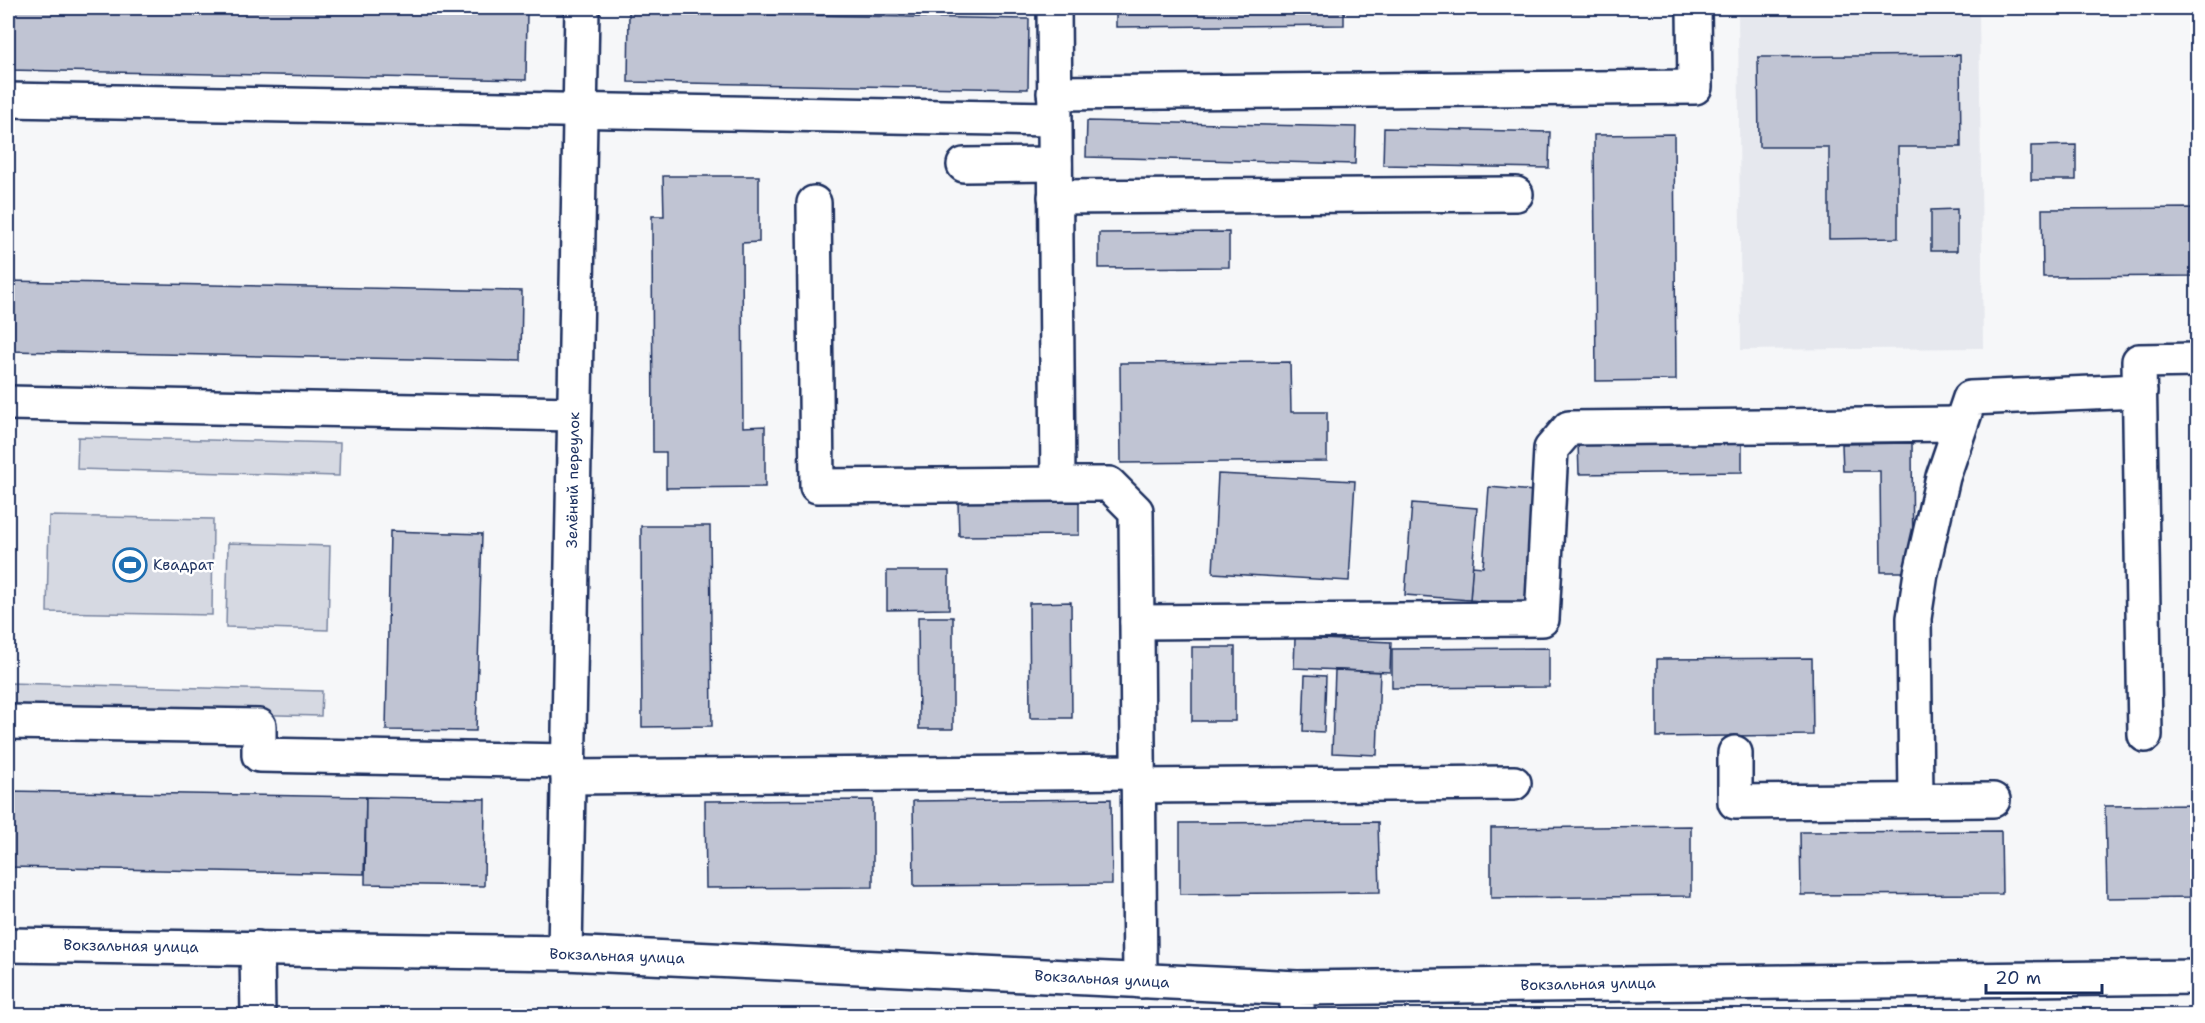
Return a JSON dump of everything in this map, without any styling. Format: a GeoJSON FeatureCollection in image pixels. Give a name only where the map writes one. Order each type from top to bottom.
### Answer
{"type":"FeatureCollection","features":[{"type":"Feature","properties":{"kind":"street","name":"Зелёный переулок"},"geometry":{"type":"LineString","coordinates":[[565,953],[582,8]]}},
{"type":"Feature","properties":{"kind":"street"},"geometry":{"type":"LineString","coordinates":[[1053,8],[1058,484]]}},
{"type":"Feature","properties":{"kind":"street"},"geometry":{"type":"LineString","coordinates":[[8,100],[580,111],[1054,106],[1695,87],[1694,8]]}},
{"type":"Feature","properties":{"kind":"street"},"geometry":{"type":"LineString","coordinates":[[964,165],[1055,164]]}},
{"type":"Feature","properties":{"kind":"street"},"geometry":{"type":"LineString","coordinates":[[1055,197],[1516,194]]}},
{"type":"Feature","properties":{"kind":"street"},"geometry":{"type":"LineString","coordinates":[[814,203],[817,486],[1109,484],[1136,511],[1140,981]]}},
{"type":"Feature","properties":{"kind":"street"},"geometry":{"type":"LineString","coordinates":[[2145,735],[2139,361],[2198,360]]}},
{"type":"Feature","properties":{"kind":"street"},"geometry":{"type":"LineString","coordinates":[[1916,800],[1914,618],[1921,573],[1941,488],[1959,424],[1970,398],[2140,391]]}},
{"type":"Feature","properties":{"kind":"street"},"geometry":{"type":"LineString","coordinates":[[8,403],[574,414]]}},
{"type":"Feature","properties":{"kind":"street"},"geometry":{"type":"LineString","coordinates":[[1137,622],[1542,619],[1551,448],[1569,428],[1959,424]]}},
{"type":"Feature","properties":{"kind":"street"},"geometry":{"type":"LineString","coordinates":[[8,722],[259,726],[259,755],[568,769],[1514,783]]}},
{"type":"Feature","properties":{"kind":"street"},"geometry":{"type":"LineString","coordinates":[[1735,753],[1735,802],[1993,800]]}},
{"type":"Feature","properties":{"kind":"street","name":"Вокзальная улица"},"geometry":{"type":"LineString","coordinates":[[8,945],[565,953],[1140,981],[1297,1002],[2198,977]]}},
{"type":"Feature","properties":{"kind":"street"},"geometry":{"type":"LineString","coordinates":[[257,948],[258,1016]]}},
{"type":"Feature","properties":{"kind":"shaded area"},"geometry":{"type":"Polygon","coordinates":[[[1738,8],[1979,8],[1983,348],[1741,350],[1738,8]]]}},
{"type":"Feature","properties":{"kind":"shaded area"},"geometry":{"type":"Polygon","coordinates":[[[78,437],[340,443],[339,476],[77,469],[78,437]]]}},
{"type":"Feature","properties":{"kind":"shaded area","name":"Квадрат"},"geometry":{"type":"Polygon","coordinates":[[[49,516],[213,519],[212,615],[47,612],[49,516]]]}},
{"type":"Feature","properties":{"kind":"shaded area"},"geometry":{"type":"Polygon","coordinates":[[[228,543],[330,546],[328,630],[226,627],[228,543]]]}},
{"type":"Feature","properties":{"kind":"shaded area"},"geometry":{"type":"Polygon","coordinates":[[[8,683],[322,691],[321,716],[8,709],[8,683]]]}},
{"type":"Feature","properties":{"kind":"building"},"geometry":{"type":"Polygon","coordinates":[[[8,8],[527,10],[526,80],[8,70],[8,8]]]}},
{"type":"Feature","properties":{"kind":"building"},"geometry":{"type":"Polygon","coordinates":[[[1116,8],[1344,8],[1344,25],[1116,27],[1116,8]]]}},
{"type":"Feature","properties":{"kind":"building"},"geometry":{"type":"Polygon","coordinates":[[[1376,8],[1606,8],[1606,12],[1377,14],[1376,8]]]}},
{"type":"Feature","properties":{"kind":"building"},"geometry":{"type":"Polygon","coordinates":[[[629,12],[1029,19],[1028,89],[628,82],[629,12]]]}},
{"type":"Feature","properties":{"kind":"building"},"geometry":{"type":"Polygon","coordinates":[[[1960,55],[1961,147],[1898,147],[1898,238],[1829,239],[1829,147],[1759,147],[1758,57],[1960,55]]]}},
{"type":"Feature","properties":{"kind":"building"},"geometry":{"type":"Polygon","coordinates":[[[1087,121],[1356,127],[1355,164],[1086,157],[1087,121]]]}},
{"type":"Feature","properties":{"kind":"building"},"geometry":{"type":"Polygon","coordinates":[[[1384,128],[1550,132],[1549,168],[1383,165],[1384,128]]]}},
{"type":"Feature","properties":{"kind":"building"},"geometry":{"type":"Polygon","coordinates":[[[1674,134],[1676,380],[1596,381],[1594,135],[1674,134]]]}},
{"type":"Feature","properties":{"kind":"building"},"geometry":{"type":"Polygon","coordinates":[[[2076,145],[2076,180],[2031,180],[2031,146],[2076,145]]]}},
{"type":"Feature","properties":{"kind":"building"},"geometry":{"type":"Polygon","coordinates":[[[663,176],[759,176],[759,242],[742,243],[743,427],[765,426],[765,487],[666,488],[666,452],[653,452],[652,216],[664,216],[663,176]]]}},
{"type":"Feature","properties":{"kind":"building"},"geometry":{"type":"Polygon","coordinates":[[[2198,208],[2198,276],[2043,277],[2042,209],[2198,208]]]}},
{"type":"Feature","properties":{"kind":"building"},"geometry":{"type":"Polygon","coordinates":[[[1957,209],[1957,251],[1931,251],[1931,210],[1957,209]]]}},
{"type":"Feature","properties":{"kind":"building"},"geometry":{"type":"Polygon","coordinates":[[[1229,232],[1229,267],[1099,268],[1099,233],[1229,232]]]}},
{"type":"Feature","properties":{"kind":"building"},"geometry":{"type":"Polygon","coordinates":[[[8,281],[522,291],[521,361],[8,351],[8,281]]]}},
{"type":"Feature","properties":{"kind":"building"},"geometry":{"type":"Polygon","coordinates":[[[1290,362],[1291,412],[1327,412],[1327,461],[1121,463],[1120,363],[1290,362]]]}},
{"type":"Feature","properties":{"kind":"building"},"geometry":{"type":"Polygon","coordinates":[[[1742,441],[1742,472],[1579,474],[1578,442],[1742,441]]]}},
{"type":"Feature","properties":{"kind":"building"},"geometry":{"type":"Polygon","coordinates":[[[1912,443],[1913,572],[1881,572],[1880,471],[1843,471],[1842,444],[1912,443]]]}},
{"type":"Feature","properties":{"kind":"building"},"geometry":{"type":"Polygon","coordinates":[[[1218,474],[1355,481],[1349,581],[1213,573],[1218,474]]]}},
{"type":"Feature","properties":{"kind":"building"},"geometry":{"type":"Polygon","coordinates":[[[1489,487],[1534,491],[1526,605],[1470,600],[1472,566],[1483,567],[1489,487]]]}},
{"type":"Feature","properties":{"kind":"building"},"geometry":{"type":"Polygon","coordinates":[[[1079,501],[1079,535],[959,536],[958,502],[1079,501]]]}},
{"type":"Feature","properties":{"kind":"building"},"geometry":{"type":"Polygon","coordinates":[[[1412,503],[1477,508],[1470,600],[1405,595],[1412,503]]]}},
{"type":"Feature","properties":{"kind":"building"},"geometry":{"type":"Polygon","coordinates":[[[641,526],[710,526],[712,726],[642,727],[641,526]]]}},
{"type":"Feature","properties":{"kind":"building"},"geometry":{"type":"Polygon","coordinates":[[[390,531],[482,534],[476,731],[386,730],[390,531]]]}},
{"type":"Feature","properties":{"kind":"building"},"geometry":{"type":"Polygon","coordinates":[[[887,571],[949,571],[949,609],[887,610],[887,571]]]}},
{"type":"Feature","properties":{"kind":"building"},"geometry":{"type":"Polygon","coordinates":[[[1071,602],[1072,718],[1030,718],[1029,603],[1071,602]]]}},
{"type":"Feature","properties":{"kind":"building"},"geometry":{"type":"Polygon","coordinates":[[[918,617],[953,617],[953,729],[919,729],[918,617]]]}},
{"type":"Feature","properties":{"kind":"building"},"geometry":{"type":"Polygon","coordinates":[[[1295,638],[1391,642],[1390,672],[1294,668],[1295,638]]]}},
{"type":"Feature","properties":{"kind":"building"},"geometry":{"type":"Polygon","coordinates":[[[1192,647],[1235,647],[1235,721],[1192,721],[1192,647]]]}},
{"type":"Feature","properties":{"kind":"building"},"geometry":{"type":"Polygon","coordinates":[[[1549,648],[1549,687],[1392,688],[1392,649],[1549,648]]]}},
{"type":"Feature","properties":{"kind":"building"},"geometry":{"type":"Polygon","coordinates":[[[1812,658],[1813,735],[1657,737],[1657,659],[1812,658]]]}},
{"type":"Feature","properties":{"kind":"building"},"geometry":{"type":"Polygon","coordinates":[[[1335,670],[1380,672],[1377,755],[1332,753],[1335,670]]]}},
{"type":"Feature","properties":{"kind":"building"},"geometry":{"type":"Polygon","coordinates":[[[1305,675],[1326,676],[1324,732],[1303,731],[1305,675]]]}},
{"type":"Feature","properties":{"kind":"building"},"geometry":{"type":"Polygon","coordinates":[[[8,791],[366,797],[364,874],[8,867],[8,791]]]}},
{"type":"Feature","properties":{"kind":"building"},"geometry":{"type":"Polygon","coordinates":[[[366,797],[485,799],[484,886],[365,884],[366,797]]]}},
{"type":"Feature","properties":{"kind":"building"},"geometry":{"type":"Polygon","coordinates":[[[1111,799],[1112,884],[914,886],[913,801],[1111,799]]]}},
{"type":"Feature","properties":{"kind":"building"},"geometry":{"type":"Polygon","coordinates":[[[873,800],[873,887],[706,888],[705,801],[873,800]]]}},
{"type":"Feature","properties":{"kind":"building"},"geometry":{"type":"Polygon","coordinates":[[[2198,805],[2198,897],[2107,898],[2105,806],[2198,805]]]}},
{"type":"Feature","properties":{"kind":"building"},"geometry":{"type":"Polygon","coordinates":[[[1378,822],[1380,892],[1180,894],[1180,823],[1378,822]]]}},
{"type":"Feature","properties":{"kind":"building"},"geometry":{"type":"Polygon","coordinates":[[[1691,826],[1691,896],[1491,898],[1491,828],[1691,826]]]}},
{"type":"Feature","properties":{"kind":"building"},"geometry":{"type":"Polygon","coordinates":[[[2001,831],[2002,894],[1801,895],[1800,832],[2001,831]]]}},
{"type":"Feature","properties":{"kind":"place","name":"Квадрат"},"geometry":{"type":"Point","coordinates":[130,565]}}]}
